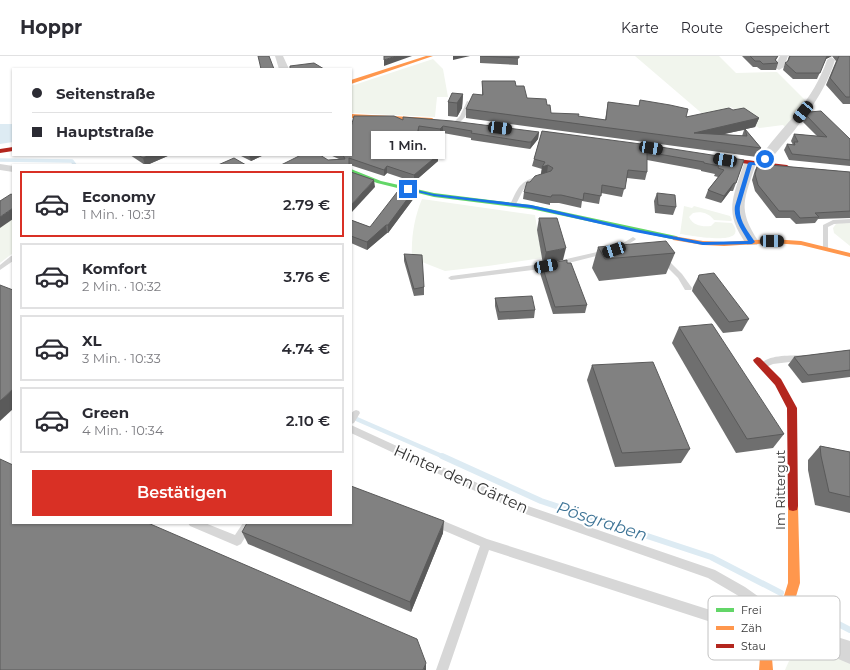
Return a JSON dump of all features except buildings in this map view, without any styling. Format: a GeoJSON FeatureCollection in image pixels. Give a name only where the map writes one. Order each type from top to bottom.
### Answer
{"type":"FeatureCollection","features":[{"type":"Feature","properties":{"kind":"street"},"geometry":{"type":"LineString","coordinates":[[279,56],[284,68]]}},
{"type":"Feature","properties":{"kind":"street"},"geometry":{"type":"LineString","coordinates":[[352,82],[431,56]]}},
{"type":"Feature","properties":{"kind":"street"},"geometry":{"type":"LineString","coordinates":[[779,67],[784,56]]}},
{"type":"Feature","properties":{"kind":"street"},"geometry":{"type":"LineString","coordinates":[[764,165],[765,159],[812,101],[825,77],[831,60]]}},
{"type":"Feature","properties":{"kind":"street"},"geometry":{"type":"LineString","coordinates":[[352,116],[394,117],[472,124]]}},
{"type":"Feature","properties":{"kind":"street"},"geometry":{"type":"LineString","coordinates":[[0,151],[12,149]]}},
{"type":"Feature","properties":{"kind":"street"},"geometry":{"type":"LineString","coordinates":[[704,156],[793,168]]}},
{"type":"Feature","properties":{"kind":"street"},"geometry":{"type":"LineString","coordinates":[[750,163],[740,195],[737,212],[741,224],[752,242]]}},
{"type":"Feature","properties":{"kind":"street"},"geometry":{"type":"LineString","coordinates":[[0,167],[12,169]]}},
{"type":"Feature","properties":{"kind":"street"},"geometry":{"type":"LineString","coordinates":[[352,171],[379,182],[434,195],[531,207],[636,237],[703,243],[801,243],[850,255]]}},
{"type":"Feature","properties":{"kind":"street","name":"Im Rittergut"},"geometry":{"type":"LineString","coordinates":[[761,363],[779,385],[792,409],[794,583],[790,596]]}},
{"type":"Feature","properties":{"kind":"street"},"geometry":{"type":"LineString","coordinates":[[840,648],[850,653]]}},
{"type":"Feature","properties":{"kind":"lane"},"geometry":{"type":"LineString","coordinates":[[457,122],[462,117],[469,102]]}},
{"type":"Feature","properties":{"kind":"lane"},"geometry":{"type":"LineString","coordinates":[[513,205],[523,184],[535,178],[547,176]]}},
{"type":"Feature","properties":{"kind":"lane"},"geometry":{"type":"LineString","coordinates":[[825,248],[825,226],[833,222],[850,221]]}},
{"type":"Feature","properties":{"kind":"lane"},"geometry":{"type":"LineString","coordinates":[[451,278],[500,273],[581,260],[622,247],[636,237]]}},
{"type":"Feature","properties":{"kind":"lane"},"geometry":{"type":"LineString","coordinates":[[659,255],[680,276],[688,288]]}},
{"type":"Feature","properties":{"kind":"lane"},"geometry":{"type":"LineString","coordinates":[[0,268],[12,259]]}},
{"type":"Feature","properties":{"kind":"lane"},"geometry":{"type":"LineString","coordinates":[[761,363],[811,356]]}},
{"type":"Feature","properties":{"kind":"lane","name":"Hinter den Gärten"},"geometry":{"type":"LineString","coordinates":[[352,429],[523,509],[711,574],[748,596]]}},
{"type":"Feature","properties":{"kind":"lane"},"geometry":{"type":"LineString","coordinates":[[422,517],[486,544],[708,615]]}},
{"type":"Feature","properties":{"kind":"lane"},"geometry":{"type":"LineString","coordinates":[[195,524],[237,541],[248,524]]}},
{"type":"Feature","properties":{"kind":"lane"},"geometry":{"type":"LineString","coordinates":[[442,670],[486,544]]}},
{"type":"Feature","properties":{"kind":"shaded area"},"geometry":{"type":"Polygon","coordinates":[[[635,56],[719,56],[736,73],[777,72],[807,102],[786,128],[783,125],[759,128],[731,107],[705,116],[635,56]]]}},
{"type":"Feature","properties":{"kind":"shaded area"},"geometry":{"type":"Polygon","coordinates":[[[433,59],[443,69],[448,97],[437,97],[435,117],[352,113],[352,86],[433,59]]]}},
{"type":"Feature","properties":{"kind":"shaded area"},"geometry":{"type":"Polygon","coordinates":[[[0,124],[12,124],[12,142],[0,144],[0,124]]]}},
{"type":"Feature","properties":{"kind":"shaded area"},"geometry":{"type":"Polygon","coordinates":[[[422,199],[535,215],[542,258],[445,271],[412,258],[414,228],[422,199]]]}},
{"type":"Feature","properties":{"kind":"shaded area"},"geometry":{"type":"Polygon","coordinates":[[[12,201],[12,254],[0,263],[0,208],[12,201]]]}},
{"type":"Feature","properties":{"kind":"shaded area"},"geometry":{"type":"Polygon","coordinates":[[[684,206],[692,208],[694,206],[730,216],[732,220],[714,220],[707,214],[699,212],[693,213],[689,217],[696,224],[711,226],[715,222],[732,223],[736,231],[733,235],[726,238],[705,238],[680,234],[684,206]]]}},
{"type":"Feature","properties":{"kind":"shaded area"},"geometry":{"type":"Polygon","coordinates":[[[850,223],[850,246],[834,233],[833,228],[836,224],[850,223]]]}},
{"type":"Feature","properties":{"kind":"shaded area"},"geometry":{"type":"Polygon","coordinates":[[[840,658],[850,664],[850,670],[785,670],[789,661],[840,660],[840,658]]]}},
{"type":"Feature","properties":{"kind":"waterway","name":"Pösgraben"},"geometry":{"type":"LineString","coordinates":[[0,160],[72,161],[74,164]]}},
{"type":"Feature","properties":{"kind":"waterway","name":"Pösgraben"},"geometry":{"type":"LineString","coordinates":[[352,417],[444,457]]}},
{"type":"Feature","properties":{"kind":"waterway","name":"Pösgraben"},"geometry":{"type":"LineString","coordinates":[[442,456],[541,501],[711,557],[781,593]]}},
{"type":"Feature","properties":{"kind":"waterway","name":"Pösgraben"},"geometry":{"type":"LineString","coordinates":[[840,625],[850,630]]}},
{"type":"Feature","properties":{"kind":"traffic: fast"},"geometry":{"type":"LineString","coordinates":[[352,171],[379,182],[434,195],[531,207],[676,238]]}},
{"type":"Feature","properties":{"kind":"traffic: slow"},"geometry":{"type":"LineString","coordinates":[[352,82],[431,56]]}},
{"type":"Feature","properties":{"kind":"traffic: slow"},"geometry":{"type":"LineString","coordinates":[[352,116],[432,120]]}},
{"type":"Feature","properties":{"kind":"traffic: slow"},"geometry":{"type":"LineString","coordinates":[[676,238],[703,243],[724,244],[772,241],[801,243],[850,255]]}},
{"type":"Feature","properties":{"kind":"traffic: slow"},"geometry":{"type":"LineString","coordinates":[[790,596],[794,583],[793,506]]}},
{"type":"Feature","properties":{"kind":"traffic: slow"},"geometry":{"type":"LineString","coordinates":[[766,660],[766,670]]}},
{"type":"Feature","properties":{"kind":"traffic: jam"},"geometry":{"type":"LineString","coordinates":[[0,151],[12,149]]}},
{"type":"Feature","properties":{"kind":"traffic: jam"},"geometry":{"type":"LineString","coordinates":[[714,158],[787,167]]}},
{"type":"Feature","properties":{"kind":"traffic: jam"},"geometry":{"type":"LineString","coordinates":[[757,360],[778,382],[792,408],[793,506]]}},
{"type":"Feature","properties":{"kind":"route"},"geometry":{"type":"LineString","coordinates":[[408,189],[434,195],[531,207],[635,230],[703,243],[724,244],[752,242],[747,237],[740,222],[737,206],[750,163],[764,165],[765,159]]}}]}
